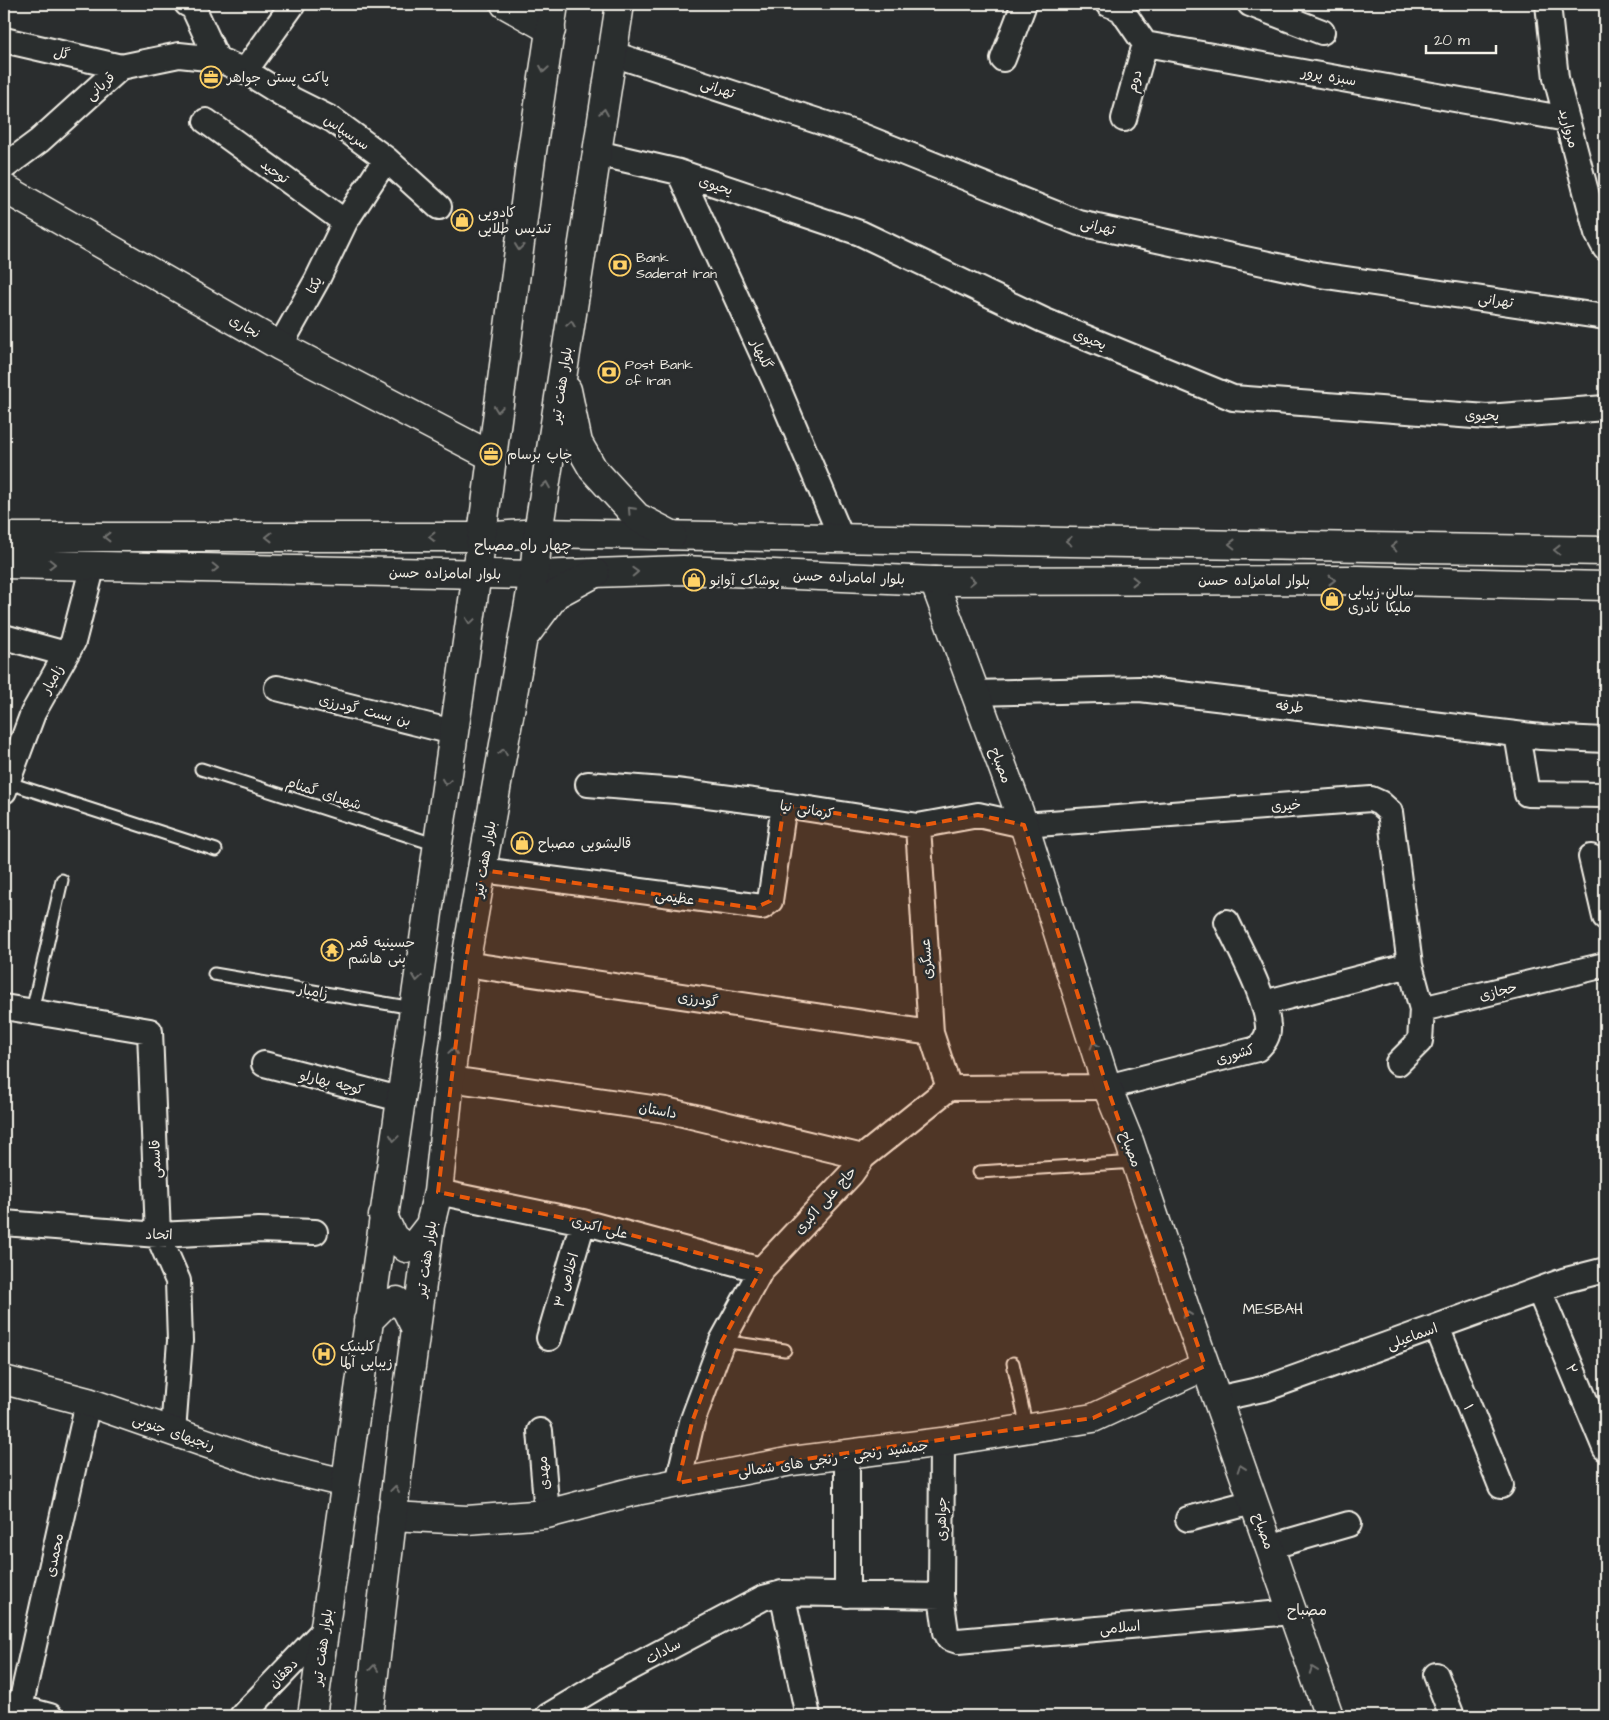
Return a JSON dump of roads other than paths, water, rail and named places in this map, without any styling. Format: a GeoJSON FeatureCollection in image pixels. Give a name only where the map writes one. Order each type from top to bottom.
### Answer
{"type":"FeatureCollection","features":[{"type":"Feature","properties":{"kind":"main road"},"geometry":{"type":"LineString","coordinates":[[505,4],[552,17]]}},
{"type":"Feature","properties":{"kind":"main road","name":"بلوار هفت تیر"},"geometry":{"type":"LineString","coordinates":[[368,1716],[416,1329],[430,1225],[438,1192],[465,964],[534,575],[538,533],[620,4]]}},
{"type":"Feature","properties":{"kind":"main road","name":"بلوار هفت تیر"},"geometry":{"type":"LineString","coordinates":[[312,1716],[477,573],[531,158],[552,17]]}},
{"type":"Feature","properties":{"kind":"main road","name":"نجاری"},"geometry":{"type":"LineString","coordinates":[[4,188],[280,346],[491,456]]}},
{"type":"Feature","properties":{"kind":"main road"},"geometry":{"type":"LineString","coordinates":[[564,365],[569,403],[578,443],[593,469],[637,517],[672,535]]}},
{"type":"Feature","properties":{"kind":"main road"},"geometry":{"type":"LineString","coordinates":[[4,537],[481,537],[538,533],[1605,551]]}},
{"type":"Feature","properties":{"kind":"main road","name":"بلوار امامزاده حسن"},"geometry":{"type":"LineString","coordinates":[[4,564],[534,575],[683,570],[934,581],[1358,580],[1605,586]]}},
{"type":"Feature","properties":{"kind":"main road"},"geometry":{"type":"LineString","coordinates":[[522,640],[539,614],[556,594],[595,573]]}},
{"type":"Feature","properties":{"kind":"main road","name":"مصباح"},"geometry":{"type":"LineString","coordinates":[[934,581],[1024,825],[1107,1088],[1136,1162],[1205,1366],[1329,1716]]}},
{"type":"Feature","properties":{"kind":"main road"},"geometry":{"type":"LineString","coordinates":[[383,1216],[393,1236],[406,1248],[416,1243],[430,1225]]}},
{"type":"Feature","properties":{"kind":"main road"},"geometry":{"type":"LineString","coordinates":[[368,1321],[384,1304],[398,1301],[406,1309],[416,1329]]}},
{"type":"Feature","properties":{"kind":"main road","name":"جمشید رنجی - رنجی های شمالی"},"geometry":{"type":"LineString","coordinates":[[392,1516],[467,1520],[546,1514],[631,1492],[792,1461],[942,1442],[1094,1418],[1205,1366]]}},
{"type":"Feature","properties":{"kind":"main road","name":"رنجیهای جنوبی"},"geometry":{"type":"LineString","coordinates":[[4,1380],[88,1402],[266,1464],[345,1483]]}},
{"type":"Feature","properties":{"kind":"street"},"geometry":{"type":"LineString","coordinates":[[188,4],[193,7],[217,59]]}},
{"type":"Feature","properties":{"kind":"street"},"geometry":{"type":"LineString","coordinates":[[245,71],[293,4]]}},
{"type":"Feature","properties":{"kind":"street"},"geometry":{"type":"LineString","coordinates":[[1003,59],[1024,4]]}},
{"type":"Feature","properties":{"kind":"street"},"geometry":{"type":"LineString","coordinates":[[1108,4],[1121,9],[1144,44]]}},
{"type":"Feature","properties":{"kind":"street"},"geometry":{"type":"LineString","coordinates":[[1250,4],[1322,32]]}},
{"type":"Feature","properties":{"kind":"street","name":"مروارید"},"geometry":{"type":"LineString","coordinates":[[1548,4],[1556,78],[1597,233],[1605,248]]}},
{"type":"Feature","properties":{"kind":"street","name":"گل"},"geometry":{"type":"LineString","coordinates":[[4,40],[121,67]]}},
{"type":"Feature","properties":{"kind":"street","name":"دوم"},"geometry":{"type":"LineString","coordinates":[[1124,119],[1144,44]]}},
{"type":"Feature","properties":{"kind":"street","name":"سبزه پرور"},"geometry":{"type":"LineString","coordinates":[[1144,44],[1567,119]]}},
{"type":"Feature","properties":{"kind":"street","name":"تهرانی"},"geometry":{"type":"LineString","coordinates":[[613,54],[857,134],[1080,223],[1319,275],[1605,317]]}},
{"type":"Feature","properties":{"kind":"street","name":"قربانی"},"geometry":{"type":"LineString","coordinates":[[4,167],[40,141],[121,67],[179,56],[217,59],[245,71]]}},
{"type":"Feature","properties":{"kind":"street","name":"سرسپاس"},"geometry":{"type":"LineString","coordinates":[[245,71],[287,97],[333,120],[386,159],[439,207]]}},
{"type":"Feature","properties":{"kind":"street","name":"توحید"},"geometry":{"type":"LineString","coordinates":[[206,121],[345,222]]}},
{"type":"Feature","properties":{"kind":"street","name":"یحیوی"},"geometry":{"type":"LineString","coordinates":[[597,153],[679,172],[860,233],[1043,320],[1233,398],[1487,417],[1605,408]]}},
{"type":"Feature","properties":{"kind":"street","name":"یکتا"},"geometry":{"type":"LineString","coordinates":[[280,346],[345,222],[386,159]]}},
{"type":"Feature","properties":{"kind":"street","name":"گلبهار"},"geometry":{"type":"LineString","coordinates":[[679,172],[777,386],[841,538]]}},
{"type":"Feature","properties":{"kind":"street","name":"زامیار"},"geometry":{"type":"LineString","coordinates":[[5,786],[10,756],[73,642],[93,565]]}},
{"type":"Feature","properties":{"kind":"street"},"geometry":{"type":"LineString","coordinates":[[4,637],[66,654]]}},
{"type":"Feature","properties":{"kind":"street","name":"بن بست گودرزی"},"geometry":{"type":"LineString","coordinates":[[277,688],[454,732]]}},
{"type":"Feature","properties":{"kind":"street","name":"طرفه"},"geometry":{"type":"LineString","coordinates":[[974,693],[1140,689],[1517,734],[1605,740]]}},
{"type":"Feature","properties":{"kind":"street"},"geometry":{"type":"LineString","coordinates":[[1517,734],[1527,794],[1605,795]]}},
{"type":"Feature","properties":{"kind":"street","name":"کرمانی نیا"},"geometry":{"type":"LineString","coordinates":[[588,784],[676,791],[784,805],[918,826],[978,815],[1024,825]]}},
{"type":"Feature","properties":{"kind":"street","name":"خیری"},"geometry":{"type":"LineString","coordinates":[[1024,825],[1371,799],[1380,803],[1390,812],[1410,965],[1422,1009]]}},
{"type":"Feature","properties":{"kind":"street","name":"عظیمی"},"geometry":{"type":"LineString","coordinates":[[482,870],[762,907],[770,901],[784,805]]}},
{"type":"Feature","properties":{"kind":"street","name":"عسگری"},"geometry":{"type":"LineString","coordinates":[[918,826],[931,1033],[948,1088]]}},
{"type":"Feature","properties":{"kind":"street"},"geometry":{"type":"LineString","coordinates":[[1591,856],[1605,917]]}},
{"type":"Feature","properties":{"kind":"street","name":"کشوری"},"geometry":{"type":"LineString","coordinates":[[1107,1088],[1257,1049],[1266,1039],[1269,1027],[1264,1003],[1227,922]]}},
{"type":"Feature","properties":{"kind":"street","name":"گودرزی"},"geometry":{"type":"LineString","coordinates":[[465,964],[931,1033]]}},
{"type":"Feature","properties":{"kind":"street"},"geometry":{"type":"LineString","coordinates":[[1264,1003],[1410,965]]}},
{"type":"Feature","properties":{"kind":"street","name":"حجازی"},"geometry":{"type":"LineString","coordinates":[[1422,1009],[1605,965]]}},
{"type":"Feature","properties":{"kind":"street","name":"قاسمی"},"geometry":{"type":"LineString","coordinates":[[4,1007],[150,1031],[158,1235],[178,1281],[180,1341],[173,1432]]}},
{"type":"Feature","properties":{"kind":"street"},"geometry":{"type":"LineString","coordinates":[[1398,1063],[1420,1041],[1422,1009]]}},
{"type":"Feature","properties":{"kind":"street","name":"کوچه بهارلو"},"geometry":{"type":"LineString","coordinates":[[264,1064],[400,1099]]}},
{"type":"Feature","properties":{"kind":"street","name":"داستان"},"geometry":{"type":"LineString","coordinates":[[450,1079],[666,1110],[863,1157]]}},
{"type":"Feature","properties":{"kind":"street"},"geometry":{"type":"LineString","coordinates":[[948,1088],[1107,1088]]}},
{"type":"Feature","properties":{"kind":"street","name":"حاج علی اکبری"},"geometry":{"type":"LineString","coordinates":[[678,1483],[692,1422],[722,1341],[761,1270],[851,1174],[863,1157],[948,1088]]}},
{"type":"Feature","properties":{"kind":"street","name":"علی اکبری"},"geometry":{"type":"LineString","coordinates":[[438,1192],[583,1222],[761,1270]]}},
{"type":"Feature","properties":{"kind":"street","name":"اخلاص ۳"},"geometry":{"type":"LineString","coordinates":[[549,1338],[583,1222]]}},
{"type":"Feature","properties":{"kind":"street","name":"اتحاد"},"geometry":{"type":"LineString","coordinates":[[4,1223],[158,1235],[259,1230],[315,1232]]}},
{"type":"Feature","properties":{"kind":"street","name":"اسماعیلی"},"geometry":{"type":"LineString","coordinates":[[1217,1400],[1267,1388],[1539,1290],[1605,1270]]}},
{"type":"Feature","properties":{"kind":"street","name":"۲"},"geometry":{"type":"LineString","coordinates":[[1539,1290],[1605,1448]]}},
{"type":"Feature","properties":{"kind":"street","name":"۱"},"geometry":{"type":"LineString","coordinates":[[1437,1327],[1501,1486]]}},
{"type":"Feature","properties":{"kind":"street","name":"محمدی"},"geometry":{"type":"LineString","coordinates":[[12,1706],[88,1402]]}},
{"type":"Feature","properties":{"kind":"street","name":"مهدی"},"geometry":{"type":"LineString","coordinates":[[540,1431],[546,1514]]}},
{"type":"Feature","properties":{"kind":"street","name":"جواهری"},"geometry":{"type":"LineString","coordinates":[[942,1442],[941,1596],[946,1632],[949,1638]]}},
{"type":"Feature","properties":{"kind":"street"},"geometry":{"type":"LineString","coordinates":[[847,1454],[847,1595]]}},
{"type":"Feature","properties":{"kind":"street"},"geometry":{"type":"LineString","coordinates":[[1188,1519],[1253,1502]]}},
{"type":"Feature","properties":{"kind":"street"},"geometry":{"type":"LineString","coordinates":[[1269,1547],[1349,1524]]}},
{"type":"Feature","properties":{"kind":"street"},"geometry":{"type":"LineString","coordinates":[[808,1716],[782,1593],[941,1596]]}},
{"type":"Feature","properties":{"kind":"street","name":"سادات"},"geometry":{"type":"LineString","coordinates":[[560,1713],[610,1679],[763,1598],[782,1593]]}},
{"type":"Feature","properties":{"kind":"street","name":"اسلامی"},"geometry":{"type":"LineString","coordinates":[[949,1638],[958,1641],[1292,1612]]}},
{"type":"Feature","properties":{"kind":"street","name":"دهقان"},"geometry":{"type":"LineString","coordinates":[[242,1716],[325,1629]]}},
{"type":"Feature","properties":{"kind":"street"},"geometry":{"type":"LineString","coordinates":[[1436,1675],[1452,1716]]}},
{"type":"Feature","properties":{"kind":"street"},"geometry":{"type":"LineString","coordinates":[[12,1706],[50,1716]]}},
{"type":"Feature","properties":{"kind":"lane","name":"شهدای گمنام"},"geometry":{"type":"LineString","coordinates":[[201,769],[437,845]]}},
{"type":"Feature","properties":{"kind":"lane"},"geometry":{"type":"LineString","coordinates":[[5,786],[216,850]]}},
{"type":"Feature","properties":{"kind":"lane"},"geometry":{"type":"LineString","coordinates":[[32,1011],[62,880]]}},
{"type":"Feature","properties":{"kind":"lane","name":"زامیار"},"geometry":{"type":"LineString","coordinates":[[214,974],[413,1008]]}},
{"type":"Feature","properties":{"kind":"lane"},"geometry":{"type":"LineString","coordinates":[[979,1172],[1136,1162]]}},
{"type":"Feature","properties":{"kind":"lane"},"geometry":{"type":"LineString","coordinates":[[722,1341],[785,1350]]}},
{"type":"Feature","properties":{"kind":"lane"},"geometry":{"type":"LineString","coordinates":[[1012,1362],[1027,1429]]}},
{"type":"Feature","properties":{"kind":"place","name":"پاکت پستی جواهر"},"geometry":{"type":"Point","coordinates":[211,77]}},
{"type":"Feature","properties":{"kind":"place","name":"کادویی تندیس طلایی"},"geometry":{"type":"Point","coordinates":[462,220]}},
{"type":"Feature","properties":{"kind":"place","name":"Bank Saderat Iran"},"geometry":{"type":"Point","coordinates":[620,265]}},
{"type":"Feature","properties":{"kind":"place","name":"Post Bank of Iran"},"geometry":{"type":"Point","coordinates":[609,372]}},
{"type":"Feature","properties":{"kind":"place","name":"چاپ برسام"},"geometry":{"type":"Point","coordinates":[491,454]}},
{"type":"Feature","properties":{"kind":"place","name":"پوشاک آوانو"},"geometry":{"type":"Point","coordinates":[694,580]}},
{"type":"Feature","properties":{"kind":"place","name":"سالن زیبایی ملیکا نادری"},"geometry":{"type":"Point","coordinates":[1332,599]}},
{"type":"Feature","properties":{"kind":"place","name":"قالیشویی مصباح"},"geometry":{"type":"Point","coordinates":[522,843]}},
{"type":"Feature","properties":{"kind":"place","name":"حسینیه قمر بنی هاشم"},"geometry":{"type":"Point","coordinates":[332,950]}},
{"type":"Feature","properties":{"kind":"place","name":"کلینیک زیبایی آلما"},"geometry":{"type":"Point","coordinates":[324,1354]}},
{"type":"Feature","properties":{"kind":"district","name":"چهار راه مصباح"},"geometry":{"type":"Point","coordinates":[523,545]}},
{"type":"Feature","properties":{"kind":"district","name":"MESBAH"},"geometry":{"type":"Point","coordinates":[1273,1309]}},
{"type":"Feature","properties":{"kind":"district","name":"مصباح"},"geometry":{"type":"Point","coordinates":[1307,1610]}}]}
